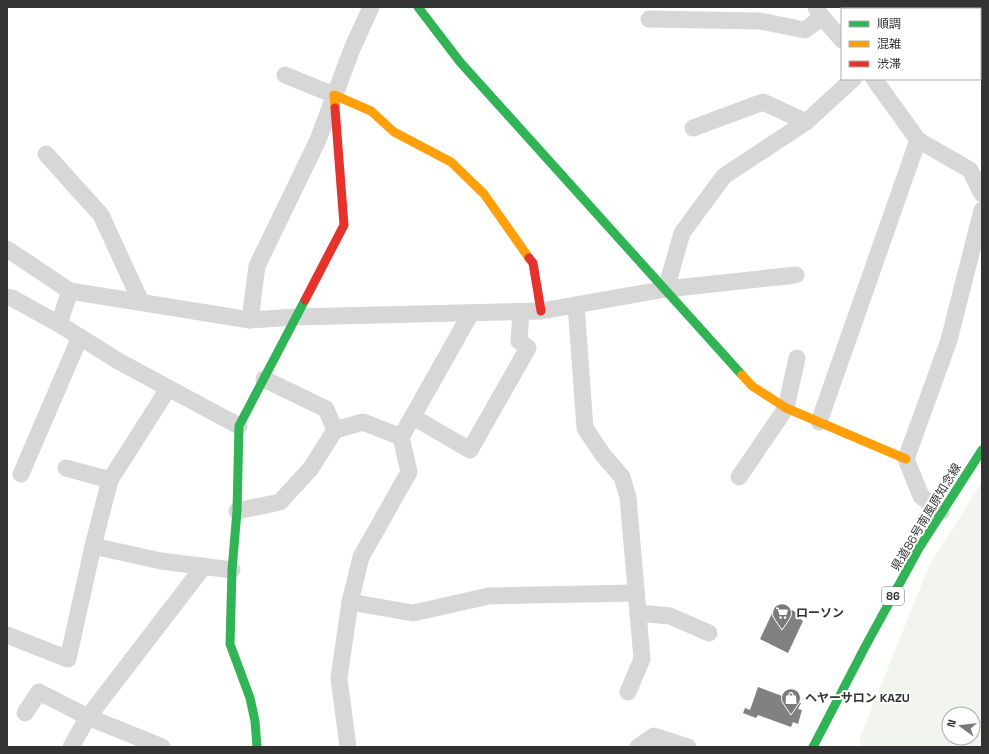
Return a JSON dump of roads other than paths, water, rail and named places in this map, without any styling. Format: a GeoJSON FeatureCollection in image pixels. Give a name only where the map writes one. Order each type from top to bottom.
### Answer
{"type":"FeatureCollection","features":[{"type":"Feature","properties":{"kind":"street"},"geometry":{"type":"LineString","coordinates":[[250,320],[257,266],[318,140],[352,49],[371,7]]}},
{"type":"Feature","properties":{"kind":"street"},"geometry":{"type":"LineString","coordinates":[[418,7],[460,62],[752,386],[786,408],[906,459]]}},
{"type":"Feature","properties":{"kind":"street"},"geometry":{"type":"LineString","coordinates":[[649,19],[760,21],[805,30],[819,12],[841,39]]}},
{"type":"Feature","properties":{"kind":"street"},"geometry":{"type":"LineString","coordinates":[[285,75],[371,111],[394,132],[451,162],[484,194],[533,263],[541,311]]}},
{"type":"Feature","properties":{"kind":"street"},"geometry":{"type":"LineString","coordinates":[[666,289],[682,233],[724,176],[806,122],[852,80]]}},
{"type":"Feature","properties":{"kind":"street"},"geometry":{"type":"LineString","coordinates":[[875,80],[918,140],[970,170],[982,194]]}},
{"type":"Feature","properties":{"kind":"street"},"geometry":{"type":"LineString","coordinates":[[257,747],[255,721],[250,698],[230,644],[232,570],[237,511],[239,426],[344,225],[334,95]]}},
{"type":"Feature","properties":{"kind":"street"},"geometry":{"type":"LineString","coordinates":[[693,128],[762,102],[806,122]]}},
{"type":"Feature","properties":{"kind":"street"},"geometry":{"type":"LineString","coordinates":[[819,422],[918,140]]}},
{"type":"Feature","properties":{"kind":"street"},"geometry":{"type":"LineString","coordinates":[[46,154],[101,215],[141,302]]}},
{"type":"Feature","properties":{"kind":"street"},"geometry":{"type":"LineString","coordinates":[[941,512],[921,496],[906,459],[949,340],[982,210]]}},
{"type":"Feature","properties":{"kind":"street"},"geometry":{"type":"LineString","coordinates":[[7,248],[70,291],[250,320],[295,317],[541,311],[666,289],[796,275]]}},
{"type":"Feature","properties":{"kind":"street"},"geometry":{"type":"LineString","coordinates":[[59,324],[70,291]]}},
{"type":"Feature","properties":{"kind":"street"},"geometry":{"type":"LineString","coordinates":[[9,302],[59,324],[120,362],[239,426]]}},
{"type":"Feature","properties":{"kind":"street"},"geometry":{"type":"LineString","coordinates":[[576,305],[585,428],[603,455],[622,478],[628,497],[642,659],[628,692]]}},
{"type":"Feature","properties":{"kind":"street"},"geometry":{"type":"LineString","coordinates":[[412,417],[470,450],[528,348],[519,341],[521,312]]}},
{"type":"Feature","properties":{"kind":"street"},"geometry":{"type":"LineString","coordinates":[[348,747],[339,678],[350,602],[361,557],[408,472],[401,437],[472,313]]}},
{"type":"Feature","properties":{"kind":"street"},"geometry":{"type":"LineString","coordinates":[[21,474],[80,337]]}},
{"type":"Feature","properties":{"kind":"street"},"geometry":{"type":"LineString","coordinates":[[739,477],[786,408],[797,358]]}},
{"type":"Feature","properties":{"kind":"street"},"geometry":{"type":"LineString","coordinates":[[264,379],[326,409],[335,430]]}},
{"type":"Feature","properties":{"kind":"street"},"geometry":{"type":"LineString","coordinates":[[7,635],[68,659],[93,546],[110,480],[168,389]]}},
{"type":"Feature","properties":{"kind":"street"},"geometry":{"type":"LineString","coordinates":[[237,511],[280,502],[311,468],[335,430],[363,422],[401,437]]}},
{"type":"Feature","properties":{"kind":"street","name":"県道86号南風原知念線"},"geometry":{"type":"LineString","coordinates":[[814,747],[865,647],[919,548],[982,450]]}},
{"type":"Feature","properties":{"kind":"street"},"geometry":{"type":"LineString","coordinates":[[66,468],[110,480]]}},
{"type":"Feature","properties":{"kind":"street"},"geometry":{"type":"LineString","coordinates":[[93,546],[162,561],[232,570]]}},
{"type":"Feature","properties":{"kind":"street"},"geometry":{"type":"LineString","coordinates":[[71,747],[88,717],[204,566]]}},
{"type":"Feature","properties":{"kind":"street"},"geometry":{"type":"LineString","coordinates":[[350,602],[413,613],[488,596],[636,592]]}},
{"type":"Feature","properties":{"kind":"street"},"geometry":{"type":"LineString","coordinates":[[638,613],[670,616],[709,633]]}},
{"type":"Feature","properties":{"kind":"street"},"geometry":{"type":"LineString","coordinates":[[26,713],[39,692],[88,717],[162,747]]}},
{"type":"Feature","properties":{"kind":"street"},"geometry":{"type":"LineString","coordinates":[[638,747],[654,736],[688,747]]}},
{"type":"Feature","properties":{"kind":"place","name":"ローソン"},"geometry":{"type":"Point","coordinates":[782,630]}},
{"type":"Feature","properties":{"kind":"place","name":"ヘヤーサロン KAZU"},"geometry":{"type":"Point","coordinates":[791,715]}}]}
